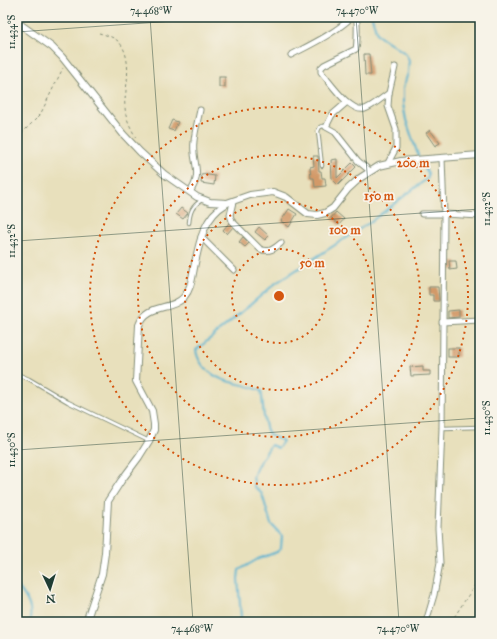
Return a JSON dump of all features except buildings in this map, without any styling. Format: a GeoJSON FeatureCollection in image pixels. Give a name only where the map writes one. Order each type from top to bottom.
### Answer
{"type":"FeatureCollection","features":[{"type":"Feature","properties":{"kind":"street"},"geometry":{"type":"LineString","coordinates":[[291,55],[344,25],[352,17],[356,18],[358,21],[356,49],[324,65],[321,68],[321,72],[347,102],[356,108],[364,109],[389,93]]}},
{"type":"Feature","properties":{"kind":"street"},"geometry":{"type":"LineString","coordinates":[[17,22],[52,47],[66,61],[123,134],[154,165],[203,200],[210,202],[230,203]]}},
{"type":"Feature","properties":{"kind":"street"},"geometry":{"type":"LineString","coordinates":[[388,164],[396,148],[396,129],[388,106],[389,93],[395,67]]}},
{"type":"Feature","properties":{"kind":"street"},"geometry":{"type":"LineString","coordinates":[[347,102],[332,115],[326,127],[335,132],[358,161],[370,171]]}},
{"type":"Feature","properties":{"kind":"street"},"geometry":{"type":"LineString","coordinates":[[190,192],[196,184],[197,179],[194,142],[200,110]]}},
{"type":"Feature","properties":{"kind":"street"},"geometry":{"type":"LineString","coordinates":[[86,622],[102,574],[106,553],[108,501],[149,441],[154,430],[152,410],[136,381],[139,325],[147,313],[183,299],[191,284],[201,237],[212,216],[217,210],[250,195],[273,192],[286,197],[308,214],[321,214],[333,208],[348,189],[360,178],[370,171],[388,164],[419,159],[480,155]]}},
{"type":"Feature","properties":{"kind":"street"},"geometry":{"type":"LineString","coordinates":[[426,622],[434,596],[440,563],[438,528],[442,428],[444,214],[442,158]]}},
{"type":"Feature","properties":{"kind":"street"},"geometry":{"type":"LineString","coordinates":[[230,203],[230,215],[232,221],[260,249],[266,251],[272,250],[281,243]]}},
{"type":"Feature","properties":{"kind":"street"},"geometry":{"type":"LineString","coordinates":[[422,214],[480,216]]}},
{"type":"Feature","properties":{"kind":"street"},"geometry":{"type":"LineString","coordinates":[[201,237],[234,270]]}},
{"type":"Feature","properties":{"kind":"street"},"geometry":{"type":"LineString","coordinates":[[442,322],[480,320]]}},
{"type":"Feature","properties":{"kind":"lane"},"geometry":{"type":"LineString","coordinates":[[322,166],[318,131],[320,127],[326,127]]}},
{"type":"Feature","properties":{"kind":"lane"},"geometry":{"type":"LineString","coordinates":[[190,223],[190,213],[192,208],[203,200]]}},
{"type":"Feature","properties":{"kind":"lane"},"geometry":{"type":"LineString","coordinates":[[17,374],[68,402],[149,441]]}},
{"type":"Feature","properties":{"kind":"lane"},"geometry":{"type":"LineString","coordinates":[[442,428],[480,427]]}},
{"type":"Feature","properties":{"kind":"path"},"geometry":{"type":"LineString","coordinates":[[99,33],[110,36],[119,42],[124,49],[127,59],[127,69],[124,104],[129,124],[137,139]]}},
{"type":"Feature","properties":{"kind":"path"},"geometry":{"type":"LineString","coordinates":[[17,138],[40,115],[66,61]]}},
{"type":"Feature","properties":{"kind":"path"},"geometry":{"type":"LineString","coordinates":[[450,622],[480,577]]}},
{"type":"Feature","properties":{"kind":"waterway"},"geometry":{"type":"LineString","coordinates":[[372,17],[377,34],[405,53],[409,60],[408,73],[403,88],[403,104],[406,120],[419,158]]}},
{"type":"Feature","properties":{"kind":"waterway"},"geometry":{"type":"LineString","coordinates":[[239,622],[241,617],[238,579],[239,570],[258,559],[277,552],[281,548],[282,536],[271,524],[262,494],[254,486],[253,477],[257,466],[271,445],[278,448],[283,441],[270,435],[267,430],[264,419],[261,391],[219,378],[206,369],[200,362],[196,350],[276,283],[369,223],[428,178],[428,173],[421,162]]}},
{"type":"Feature","properties":{"kind":"waterway"},"geometry":{"type":"LineString","coordinates":[[17,586],[30,608],[29,622]]}}]}
